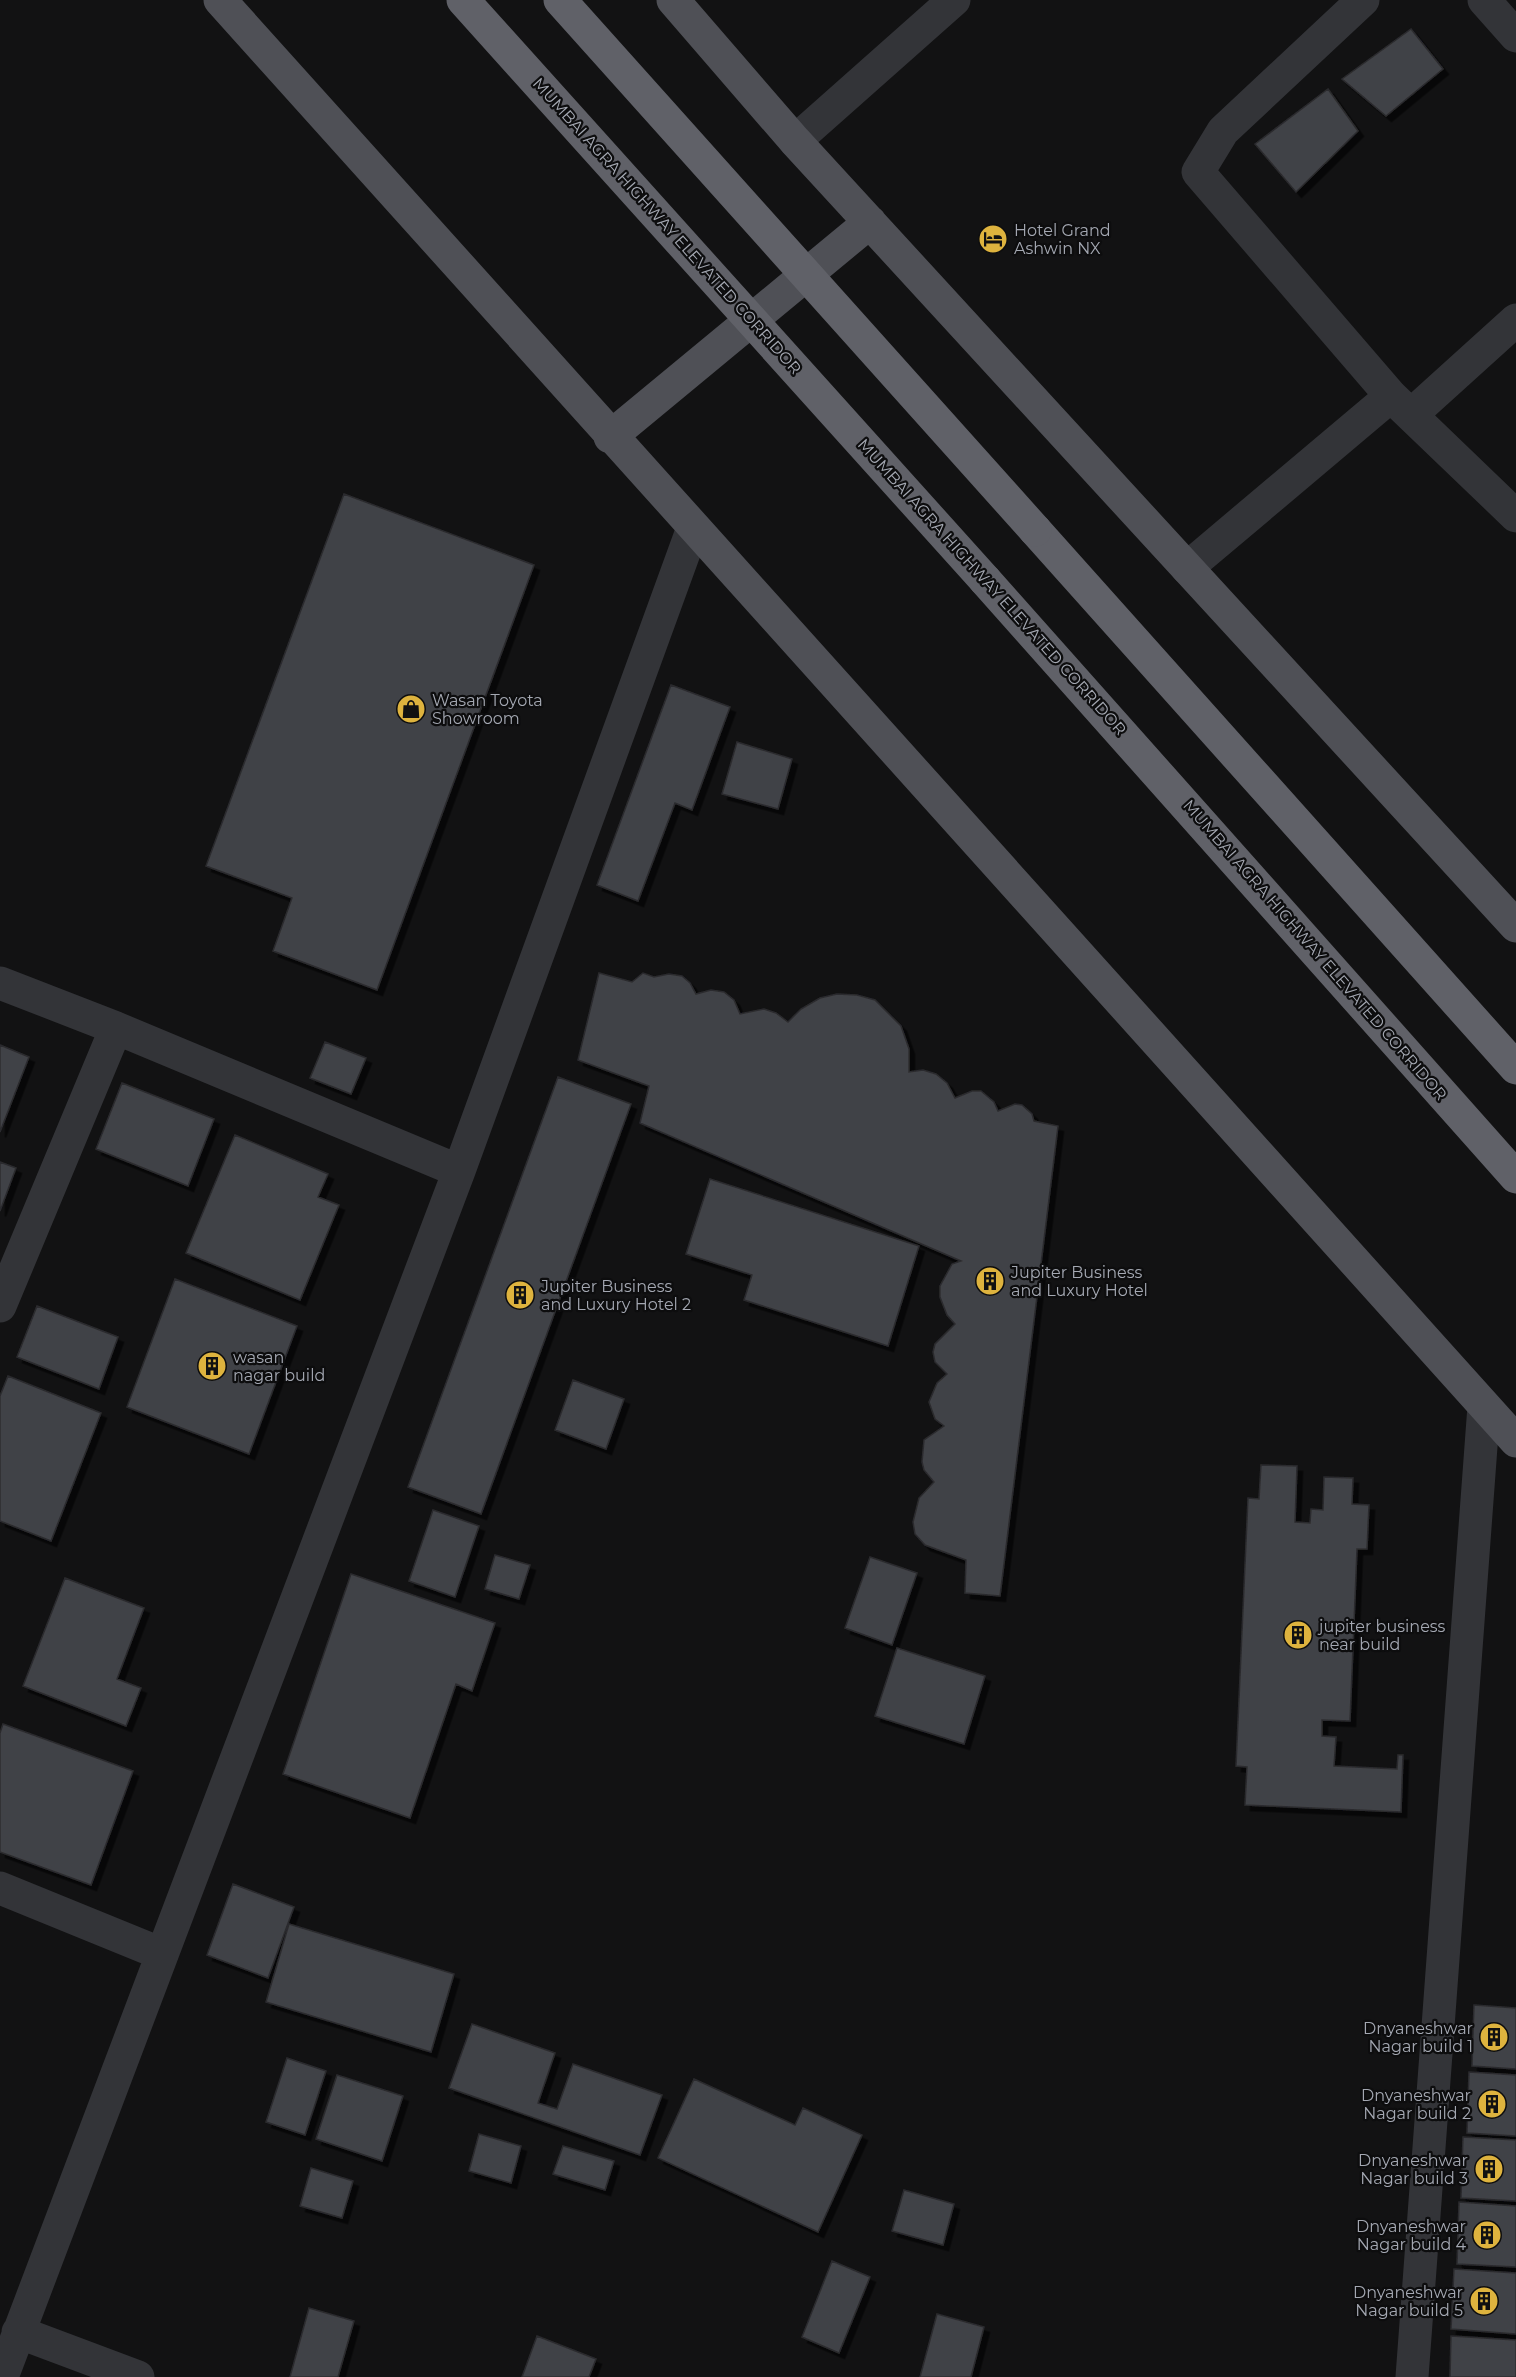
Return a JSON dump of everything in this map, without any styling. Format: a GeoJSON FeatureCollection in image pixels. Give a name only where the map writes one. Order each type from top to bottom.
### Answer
{"type":"FeatureCollection","features":[{"type":"Feature","properties":{"kind":"highway","name":"MUMBAI AGRA HIGHWAY ELEVATED CORRIDOR"},"geometry":{"type":"LineString","coordinates":[[463,0],[985,580],[1516,1177]]}},
{"type":"Feature","properties":{"kind":"highway"},"geometry":{"type":"LineString","coordinates":[[560,0],[1516,1068]]}},
{"type":"Feature","properties":{"kind":"main road"},"geometry":{"type":"LineString","coordinates":[[220,0],[610,437],[1516,1441]]}},
{"type":"Feature","properties":{"kind":"main road"},"geometry":{"type":"LineString","coordinates":[[673,0],[795,141],[1516,926]]}},
{"type":"Feature","properties":{"kind":"main road"},"geometry":{"type":"LineString","coordinates":[[610,437],[870,222]]}},
{"type":"Feature","properties":{"kind":"street"},"geometry":{"type":"LineString","coordinates":[[795,141],[954,0]]}},
{"type":"Feature","properties":{"kind":"street"},"geometry":{"type":"LineString","coordinates":[[1364,0],[1223,131],[1198,172],[1401,405],[1516,516]]}},
{"type":"Feature","properties":{"kind":"street"},"geometry":{"type":"LineString","coordinates":[[1484,0],[1516,36]]}},
{"type":"Feature","properties":{"kind":"street"},"geometry":{"type":"LineString","coordinates":[[1187,568],[1516,320]]}},
{"type":"Feature","properties":{"kind":"street"},"geometry":{"type":"LineString","coordinates":[[2,2377],[459,1171],[693,528]]}},
{"type":"Feature","properties":{"kind":"street"},"geometry":{"type":"LineString","coordinates":[[0,983],[116,1028],[459,1171]]}},
{"type":"Feature","properties":{"kind":"street"},"geometry":{"type":"LineString","coordinates":[[0,1306],[116,1028]]}},
{"type":"Feature","properties":{"kind":"street"},"geometry":{"type":"LineString","coordinates":[[1412,2377],[1484,1406]]}},
{"type":"Feature","properties":{"kind":"street"},"geometry":{"type":"LineString","coordinates":[[0,1888],[162,1954]]}},
{"type":"Feature","properties":{"kind":"street"},"geometry":{"type":"LineString","coordinates":[[18,2332],[138,2377]]}},
{"type":"Feature","properties":{"kind":"building"},"geometry":{"type":"Polygon","coordinates":[[[1411,29],[1443,69],[1386,116],[1342,79],[1411,29]]]}},
{"type":"Feature","properties":{"kind":"building"},"geometry":{"type":"Polygon","coordinates":[[[1328,89],[1358,131],[1296,192],[1255,144],[1328,89]]]}},
{"type":"Feature","properties":{"kind":"building"},"geometry":{"type":"Polygon","coordinates":[[[344,494],[534,565],[377,990],[273,951],[292,898],[206,866],[344,494]]]}},
{"type":"Feature","properties":{"kind":"building"},"geometry":{"type":"Polygon","coordinates":[[[671,685],[730,707],[692,810],[675,803],[638,901],[597,885],[671,685]]]}},
{"type":"Feature","properties":{"kind":"building"},"geometry":{"type":"Polygon","coordinates":[[[737,742],[792,759],[778,809],[722,794],[737,742]]]}},
{"type":"Feature","properties":{"kind":"building","name":"Jupiter Business and Luxury Hotel"},"geometry":{"type":"Polygon","coordinates":[[[599,973],[632,982],[643,973],[654,977],[669,974],[682,976],[690,983],[696,994],[711,990],[724,992],[734,1000],[740,1014],[764,1009],[776,1013],[788,1022],[801,1009],[820,998],[837,994],[857,995],[875,1000],[901,1026],[909,1049],[909,1072],[923,1070],[936,1074],[947,1083],[955,1098],[972,1091],[981,1091],[994,1102],[998,1111],[1015,1104],[1022,1105],[1032,1114],[1034,1121],[1058,1126],[1000,1596],[965,1593],[966,1560],[925,1545],[915,1534],[913,1522],[919,1498],[934,1482],[924,1470],[922,1462],[924,1440],[944,1426],[935,1419],[929,1402],[937,1383],[947,1374],[935,1362],[933,1352],[935,1344],[955,1324],[947,1315],[940,1297],[940,1286],[952,1264],[961,1261],[640,1123],[649,1086],[578,1060],[599,973]]]}},
{"type":"Feature","properties":{"kind":"building"},"geometry":{"type":"Polygon","coordinates":[[[325,1042],[366,1058],[351,1094],[310,1078],[325,1042]]]}},
{"type":"Feature","properties":{"kind":"building"},"geometry":{"type":"Polygon","coordinates":[[[0,1045],[29,1057],[0,1132],[0,1045]]]}},
{"type":"Feature","properties":{"kind":"building","name":"Jupiter Business and Luxury Hotel 2"},"geometry":{"type":"Polygon","coordinates":[[[558,1077],[631,1104],[481,1514],[408,1487],[558,1077]]]}},
{"type":"Feature","properties":{"kind":"building"},"geometry":{"type":"Polygon","coordinates":[[[122,1083],[214,1119],[188,1186],[96,1149],[122,1083]]]}},
{"type":"Feature","properties":{"kind":"building","name":"wasan nagar build"},"geometry":{"type":"Polygon","coordinates":[[[235,1135],[328,1174],[318,1197],[339,1205],[300,1300],[186,1253],[235,1135]]]}},
{"type":"Feature","properties":{"kind":"building"},"geometry":{"type":"Polygon","coordinates":[[[0,1162],[16,1168],[0,1211],[0,1162]]]}},
{"type":"Feature","properties":{"kind":"building"},"geometry":{"type":"Polygon","coordinates":[[[710,1179],[919,1246],[888,1346],[744,1300],[752,1275],[686,1254],[710,1179]]]}},
{"type":"Feature","properties":{"kind":"building","name":"wasan nagar build"},"geometry":{"type":"Polygon","coordinates":[[[175,1279],[297,1326],[249,1454],[127,1407],[175,1279]]]}},
{"type":"Feature","properties":{"kind":"building"},"geometry":{"type":"Polygon","coordinates":[[[37,1306],[118,1337],[99,1389],[17,1357],[37,1306]]]}},
{"type":"Feature","properties":{"kind":"building"},"geometry":{"type":"Polygon","coordinates":[[[8,1376],[101,1413],[51,1541],[0,1521],[0,1396],[8,1376]]]}},
{"type":"Feature","properties":{"kind":"building"},"geometry":{"type":"Polygon","coordinates":[[[573,1380],[624,1399],[606,1449],[555,1430],[573,1380]]]}},
{"type":"Feature","properties":{"kind":"building","name":"jupiter business near build"},"geometry":{"type":"Polygon","coordinates":[[[1261,1465],[1297,1466],[1295,1522],[1310,1523],[1311,1509],[1323,1510],[1324,1477],[1353,1478],[1352,1504],[1369,1505],[1367,1549],[1357,1549],[1350,1721],[1322,1720],[1322,1736],[1336,1737],[1334,1766],[1397,1769],[1398,1755],[1403,1755],[1401,1812],[1245,1805],[1247,1767],[1236,1766],[1248,1498],[1259,1499],[1261,1465]]]}},
{"type":"Feature","properties":{"kind":"building"},"geometry":{"type":"Polygon","coordinates":[[[433,1510],[479,1526],[455,1597],[409,1581],[433,1510]]]}},
{"type":"Feature","properties":{"kind":"building"},"geometry":{"type":"Polygon","coordinates":[[[495,1555],[530,1565],[519,1599],[485,1589],[495,1555]]]}},
{"type":"Feature","properties":{"kind":"building"},"geometry":{"type":"Polygon","coordinates":[[[870,1557],[917,1573],[892,1645],[845,1628],[870,1557]]]}},
{"type":"Feature","properties":{"kind":"building"},"geometry":{"type":"Polygon","coordinates":[[[351,1574],[495,1623],[472,1691],[456,1684],[410,1818],[283,1774],[351,1574]]]}},
{"type":"Feature","properties":{"kind":"building"},"geometry":{"type":"Polygon","coordinates":[[[65,1578],[144,1608],[117,1679],[141,1688],[126,1726],[23,1686],[65,1578]]]}},
{"type":"Feature","properties":{"kind":"building"},"geometry":{"type":"Polygon","coordinates":[[[897,1648],[985,1676],[964,1744],[875,1716],[897,1648]]]}},
{"type":"Feature","properties":{"kind":"building"},"geometry":{"type":"Polygon","coordinates":[[[3,1724],[133,1771],[91,1885],[0,1852],[0,1733],[3,1724]]]}},
{"type":"Feature","properties":{"kind":"building"},"geometry":{"type":"Polygon","coordinates":[[[233,1884],[294,1907],[268,1978],[207,1955],[233,1884]]]}},
{"type":"Feature","properties":{"kind":"building"},"geometry":{"type":"Polygon","coordinates":[[[289,1924],[454,1974],[431,2052],[266,2002],[289,1924]]]}},
{"type":"Feature","properties":{"kind":"building","name":"Dnyaneshwar Nagar build 1"},"geometry":{"type":"Polygon","coordinates":[[[1474,2005],[1516,2008],[1516,2069],[1472,2066],[1474,2005]]]}},
{"type":"Feature","properties":{"kind":"building"},"geometry":{"type":"Polygon","coordinates":[[[472,2024],[555,2053],[538,2103],[557,2109],[573,2064],[662,2095],[640,2155],[449,2088],[472,2024]]]}},
{"type":"Feature","properties":{"kind":"building"},"geometry":{"type":"Polygon","coordinates":[[[287,2058],[326,2071],[305,2135],[266,2122],[287,2058]]]}},
{"type":"Feature","properties":{"kind":"building","name":"Dnyaneshwar Nagar build 2"},"geometry":{"type":"Polygon","coordinates":[[[1469,2072],[1516,2075],[1516,2136],[1467,2133],[1469,2072]]]}},
{"type":"Feature","properties":{"kind":"building"},"geometry":{"type":"Polygon","coordinates":[[[337,2075],[403,2096],[382,2161],[316,2139],[337,2075]]]}},
{"type":"Feature","properties":{"kind":"building"},"geometry":{"type":"Polygon","coordinates":[[[694,2079],[795,2125],[803,2108],[862,2135],[818,2232],[658,2158],[694,2079]]]}},
{"type":"Feature","properties":{"kind":"building"},"geometry":{"type":"Polygon","coordinates":[[[479,2134],[521,2146],[511,2183],[469,2171],[479,2134]]]}},
{"type":"Feature","properties":{"kind":"building","name":"Dnyaneshwar Nagar build 3"},"geometry":{"type":"Polygon","coordinates":[[[1463,2137],[1516,2140],[1516,2201],[1461,2198],[1463,2137]]]}},
{"type":"Feature","properties":{"kind":"building"},"geometry":{"type":"Polygon","coordinates":[[[563,2146],[614,2161],[605,2190],[553,2174],[563,2146]]]}},
{"type":"Feature","properties":{"kind":"building"},"geometry":{"type":"Polygon","coordinates":[[[311,2168],[353,2181],[342,2218],[300,2206],[311,2168]]]}},
{"type":"Feature","properties":{"kind":"building"},"geometry":{"type":"Polygon","coordinates":[[[904,2190],[954,2204],[943,2245],[892,2231],[904,2190]]]}},
{"type":"Feature","properties":{"kind":"building","name":"Dnyaneshwar Nagar build 4"},"geometry":{"type":"Polygon","coordinates":[[[1459,2202],[1516,2206],[1516,2267],[1457,2264],[1459,2202]]]}},
{"type":"Feature","properties":{"kind":"building"},"geometry":{"type":"Polygon","coordinates":[[[832,2261],[870,2277],[839,2353],[802,2337],[832,2261]]]}},
{"type":"Feature","properties":{"kind":"building","name":"Dnyaneshwar Nagar build 5"},"geometry":{"type":"Polygon","coordinates":[[[1454,2269],[1516,2273],[1516,2334],[1451,2329],[1454,2269]]]}},
{"type":"Feature","properties":{"kind":"building"},"geometry":{"type":"Polygon","coordinates":[[[309,2308],[354,2321],[338,2377],[290,2377],[309,2308]]]}},
{"type":"Feature","properties":{"kind":"building"},"geometry":{"type":"Polygon","coordinates":[[[937,2314],[984,2327],[971,2377],[920,2377],[937,2314]]]}},
{"type":"Feature","properties":{"kind":"building"},"geometry":{"type":"Polygon","coordinates":[[[537,2336],[596,2359],[589,2377],[522,2377],[537,2336]]]}},
{"type":"Feature","properties":{"kind":"building"},"geometry":{"type":"Polygon","coordinates":[[[1451,2336],[1516,2340],[1516,2377],[1450,2377],[1451,2336]]]}},
{"type":"Feature","properties":{"kind":"place","name":"Hotel Grand Ashwin NX"},"geometry":{"type":"Point","coordinates":[993,239]}},
{"type":"Feature","properties":{"kind":"place","name":"Wasan Toyota Showroom"},"geometry":{"type":"Point","coordinates":[411,709]}},
{"type":"Feature","properties":{"kind":"place","name":"Jupiter Business and Luxury Hotel"},"geometry":{"type":"Point","coordinates":[990,1281]}},
{"type":"Feature","properties":{"kind":"place","name":"Jupiter Business and Luxury Hotel 2"},"geometry":{"type":"Point","coordinates":[520,1295]}},
{"type":"Feature","properties":{"kind":"place","name":"wasan nagar build"},"geometry":{"type":"Point","coordinates":[212,1366]}},
{"type":"Feature","properties":{"kind":"place","name":"jupiter business near build"},"geometry":{"type":"Point","coordinates":[1298,1635]}},
{"type":"Feature","properties":{"kind":"place","name":"Dnyaneshwar Nagar build 1"},"geometry":{"type":"Point","coordinates":[1494,2037]}},
{"type":"Feature","properties":{"kind":"place","name":"Dnyaneshwar Nagar build 2"},"geometry":{"type":"Point","coordinates":[1492,2104]}},
{"type":"Feature","properties":{"kind":"place","name":"Dnyaneshwar Nagar build 3"},"geometry":{"type":"Point","coordinates":[1489,2169]}},
{"type":"Feature","properties":{"kind":"place","name":"Dnyaneshwar Nagar build 4"},"geometry":{"type":"Point","coordinates":[1487,2235]}},
{"type":"Feature","properties":{"kind":"place","name":"Dnyaneshwar Nagar build 5"},"geometry":{"type":"Point","coordinates":[1484,2301]}}]}
